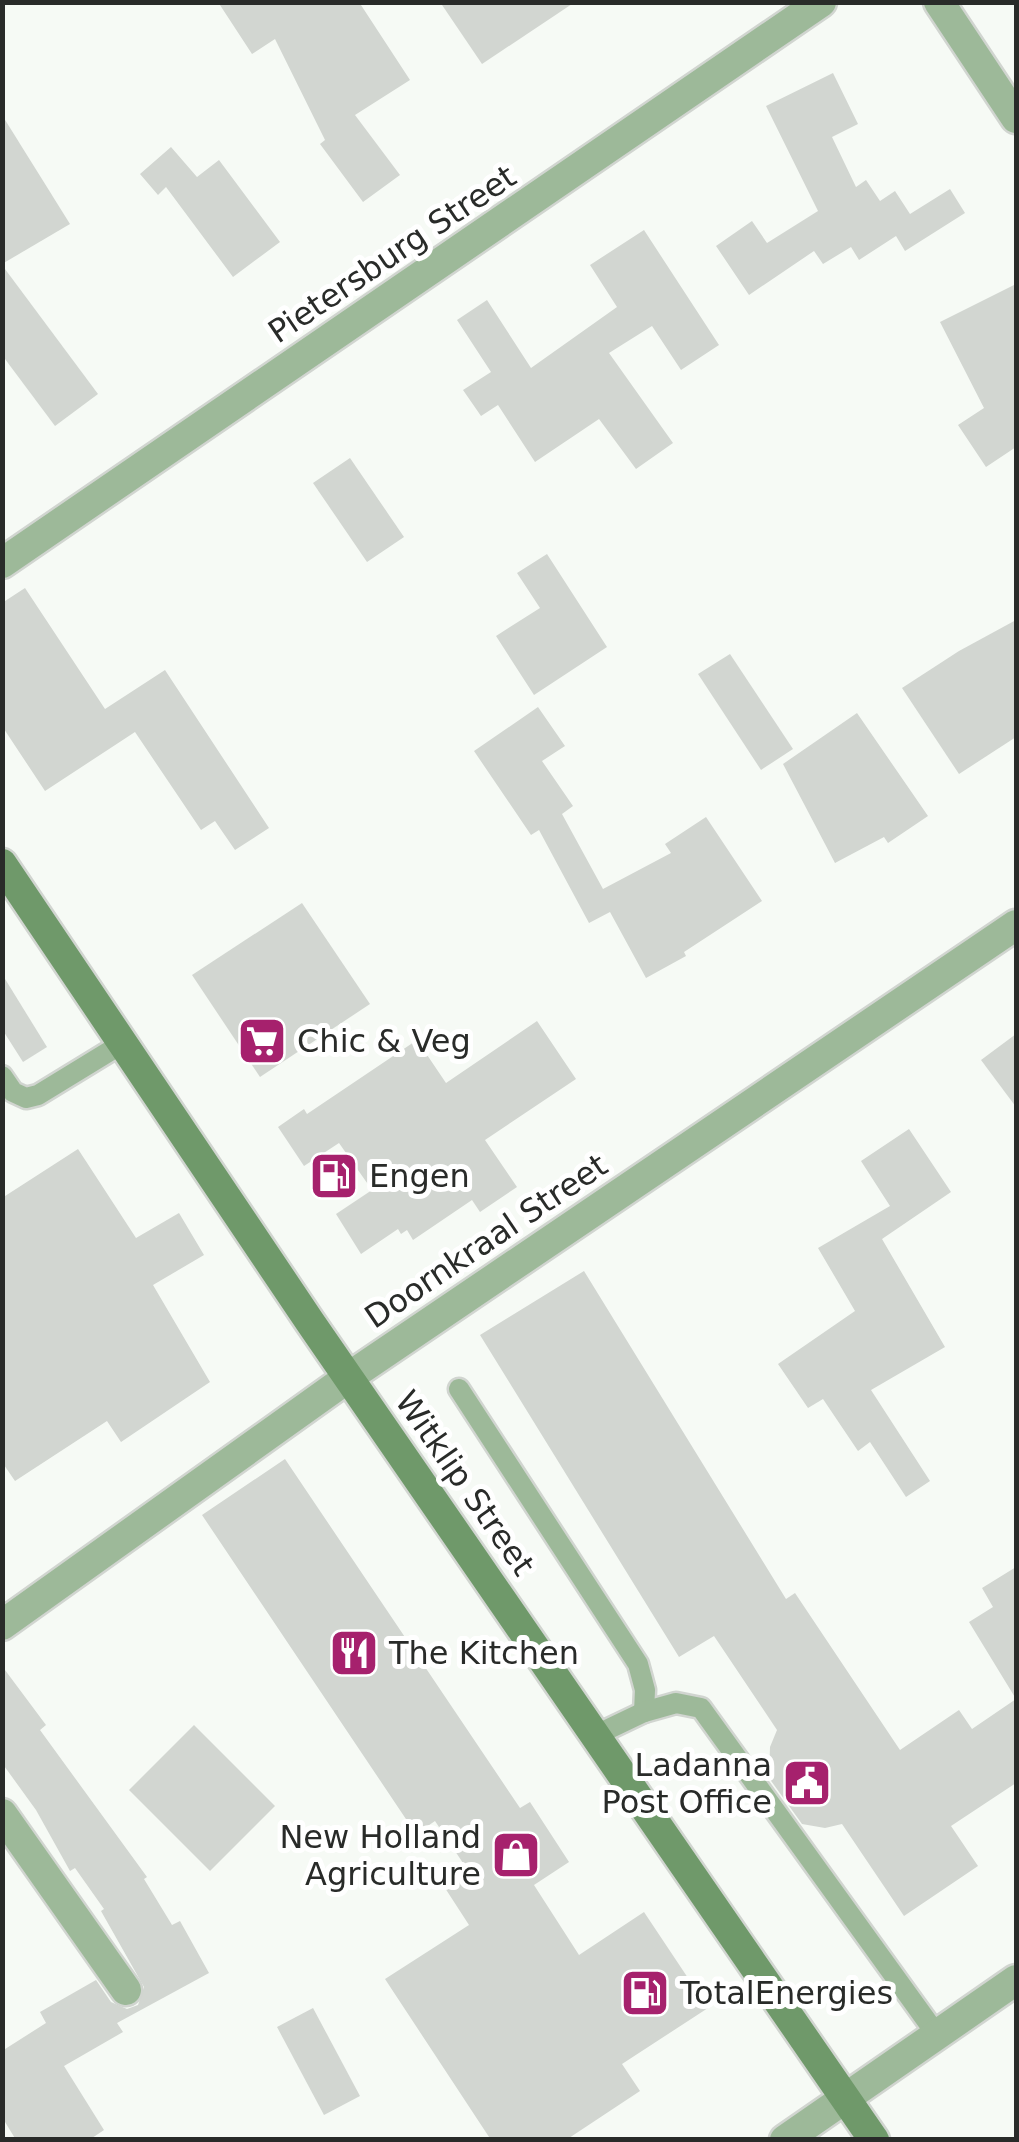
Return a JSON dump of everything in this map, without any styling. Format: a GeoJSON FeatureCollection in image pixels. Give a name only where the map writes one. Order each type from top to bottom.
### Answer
{"type":"FeatureCollection","features":[{"type":"Feature","properties":{"kind":"main road","name":"Witklip Street"},"geometry":{"type":"LineString","coordinates":[[3,867],[874,2140]]}},
{"type":"Feature","properties":{"kind":"street","name":"Pietersburg Street"},"geometry":{"type":"LineString","coordinates":[[2,563],[821,2]]}},
{"type":"Feature","properties":{"kind":"street"},"geometry":{"type":"LineString","coordinates":[[939,2],[1016,118]]}},
{"type":"Feature","properties":{"kind":"street","name":"Doornkraal Street"},"geometry":{"type":"LineString","coordinates":[[2,1626],[349,1377],[1016,925]]}},
{"type":"Feature","properties":{"kind":"street"},"geometry":{"type":"LineString","coordinates":[[2,1814],[126,1990]]}},
{"type":"Feature","properties":{"kind":"street"},"geometry":{"type":"LineString","coordinates":[[785,2140],[1016,1980]]}},
{"type":"Feature","properties":{"kind":"lane"},"geometry":{"type":"LineString","coordinates":[[2,1076],[13,1092],[26,1098],[123,1043]]}},
{"type":"Feature","properties":{"kind":"lane"},"geometry":{"type":"LineString","coordinates":[[458,1388],[638,1664],[644,1712]]}},
{"type":"Feature","properties":{"kind":"lane"},"geometry":{"type":"LineString","coordinates":[[596,1735],[644,1712],[676,1703],[701,1708],[937,2035]]}},
{"type":"Feature","properties":{"kind":"building"},"geometry":{"type":"Polygon","coordinates":[[[218,2],[359,2],[410,80],[355,115],[400,175],[363,202],[320,144],[325,140],[275,39],[252,54],[218,2]]]}},
{"type":"Feature","properties":{"kind":"building"},"geometry":{"type":"Polygon","coordinates":[[[440,2],[575,2],[482,64],[440,2]]]}},
{"type":"Feature","properties":{"kind":"building"},"geometry":{"type":"Polygon","coordinates":[[[833,73],[858,124],[832,137],[856,187],[866,180],[880,201],[895,191],[910,214],[950,189],[965,213],[905,251],[896,236],[859,260],[851,247],[823,264],[814,251],[749,295],[716,246],[752,221],[767,243],[818,211],[766,106],[833,73]]]}},
{"type":"Feature","properties":{"kind":"building"},"geometry":{"type":"Polygon","coordinates":[[[2,115],[70,224],[2,264],[2,115]]]}},
{"type":"Feature","properties":{"kind":"building"},"geometry":{"type":"Polygon","coordinates":[[[171,147],[197,177],[219,160],[280,242],[233,277],[166,187],[158,195],[140,174],[171,147]]]}},
{"type":"Feature","properties":{"kind":"building"},"geometry":{"type":"Polygon","coordinates":[[[644,230],[719,345],[681,370],[652,326],[609,353],[673,443],[636,469],[599,419],[535,462],[498,405],[481,416],[463,390],[491,372],[457,320],[487,300],[531,368],[617,307],[590,265],[644,230]]]}},
{"type":"Feature","properties":{"kind":"building"},"geometry":{"type":"Polygon","coordinates":[[[2,265],[98,394],[55,426],[2,355],[2,265]]]}},
{"type":"Feature","properties":{"kind":"building"},"geometry":{"type":"Polygon","coordinates":[[[1016,284],[1016,447],[986,467],[958,425],[984,408],[940,322],[1016,284]]]}},
{"type":"Feature","properties":{"kind":"building"},"geometry":{"type":"Polygon","coordinates":[[[350,458],[404,537],[367,562],[313,483],[350,458]]]}},
{"type":"Feature","properties":{"kind":"building"},"geometry":{"type":"Polygon","coordinates":[[[547,554],[607,647],[534,695],[496,636],[540,608],[517,573],[547,554]]]}},
{"type":"Feature","properties":{"kind":"building"},"geometry":{"type":"Polygon","coordinates":[[[25,588],[105,709],[165,670],[269,828],[235,850],[215,821],[201,830],[135,732],[45,791],[2,726],[2,603],[25,588]]]}},
{"type":"Feature","properties":{"kind":"building"},"geometry":{"type":"Polygon","coordinates":[[[1016,620],[1016,737],[959,774],[902,688],[1016,620]]]}},
{"type":"Feature","properties":{"kind":"building"},"geometry":{"type":"Polygon","coordinates":[[[730,654],[793,749],[761,770],[698,674],[730,654]]]}},
{"type":"Feature","properties":{"kind":"building"},"geometry":{"type":"Polygon","coordinates":[[[538,707],[565,746],[542,761],[573,806],[562,814],[603,889],[671,853],[665,844],[706,817],[762,901],[684,952],[686,956],[646,978],[610,912],[589,923],[539,830],[531,835],[474,751],[538,707]]]}},
{"type":"Feature","properties":{"kind":"building"},"geometry":{"type":"Polygon","coordinates":[[[857,713],[928,816],[888,843],[884,837],[835,863],[783,764],[857,713]]]}},
{"type":"Feature","properties":{"kind":"building"},"geometry":{"type":"Polygon","coordinates":[[[302,903],[370,1004],[260,1077],[192,975],[302,903]]]}},
{"type":"Feature","properties":{"kind":"building"},"geometry":{"type":"Polygon","coordinates":[[[2,974],[47,1047],[23,1062],[2,1029],[2,974]]]}},
{"type":"Feature","properties":{"kind":"building"},"geometry":{"type":"Polygon","coordinates":[[[537,1021],[576,1079],[485,1140],[517,1187],[480,1212],[472,1200],[413,1240],[407,1230],[401,1234],[398,1229],[361,1254],[336,1214],[372,1190],[339,1143],[304,1166],[278,1127],[304,1109],[307,1114],[417,1040],[446,1083],[537,1021]]]}},
{"type":"Feature","properties":{"kind":"building"},"geometry":{"type":"Polygon","coordinates":[[[1016,1034],[1016,1107],[981,1060],[1016,1034]]]}},
{"type":"Feature","properties":{"kind":"building"},"geometry":{"type":"Polygon","coordinates":[[[909,1129],[951,1192],[882,1239],[945,1347],[871,1390],[930,1481],[906,1497],[870,1442],[858,1451],[823,1399],[808,1408],[778,1364],[855,1311],[818,1248],[890,1206],[861,1161],[909,1129]]]}},
{"type":"Feature","properties":{"kind":"building"},"geometry":{"type":"Polygon","coordinates":[[[78,1149],[136,1238],[179,1213],[204,1255],[153,1285],[210,1382],[121,1442],[107,1421],[15,1481],[2,1462],[2,1198],[78,1149]]]}},
{"type":"Feature","properties":{"kind":"building"},"geometry":{"type":"Polygon","coordinates":[[[584,1271],[786,1599],[795,1593],[900,1750],[959,1710],[972,1729],[1016,1699],[1016,1783],[951,1826],[978,1866],[904,1916],[842,1824],[825,1828],[802,1824],[769,1778],[770,1747],[777,1730],[714,1636],[679,1657],[480,1335],[584,1271]]]}},
{"type":"Feature","properties":{"kind":"building"},"geometry":{"type":"Polygon","coordinates":[[[285,1459],[520,1808],[530,1802],[569,1862],[534,1885],[579,1955],[644,1912],[708,2008],[622,2064],[640,2091],[566,2140],[491,2140],[385,1979],[469,1925],[445,1888],[469,1872],[435,1821],[416,1834],[202,1515],[285,1459]]]}},
{"type":"Feature","properties":{"kind":"building"},"geometry":{"type":"Polygon","coordinates":[[[1016,1567],[1016,1699],[969,1622],[993,1607],[982,1588],[1016,1567]]]}},
{"type":"Feature","properties":{"kind":"building"},"geometry":{"type":"Polygon","coordinates":[[[2,1666],[46,1725],[40,1730],[147,1877],[144,1879],[172,1925],[180,1921],[209,1973],[117,2023],[123,2032],[64,2066],[104,2130],[89,2140],[16,2140],[2,2117],[2,2051],[46,2023],[40,2012],[96,1980],[111,2002],[127,2009],[138,2005],[144,1987],[101,1911],[104,1909],[75,1868],[70,1871],[36,1810],[2,1763],[2,1666]]]}},
{"type":"Feature","properties":{"kind":"building"},"geometry":{"type":"Polygon","coordinates":[[[194,1725],[275,1806],[210,1871],[129,1790],[194,1725]]]}},
{"type":"Feature","properties":{"kind":"building"},"geometry":{"type":"Polygon","coordinates":[[[313,2008],[360,2096],[324,2115],[277,2027],[313,2008]]]}},
{"type":"Feature","properties":{"kind":"place","name":"Chic & Veg"},"geometry":{"type":"Point","coordinates":[262,1041]}},
{"type":"Feature","properties":{"kind":"place","name":"Engen"},"geometry":{"type":"Point","coordinates":[334,1176]}},
{"type":"Feature","properties":{"kind":"place","name":"The Kitchen"},"geometry":{"type":"Point","coordinates":[354,1653]}},
{"type":"Feature","properties":{"kind":"place","name":"Ladanna Post Office"},"geometry":{"type":"Point","coordinates":[807,1783]}},
{"type":"Feature","properties":{"kind":"place","name":"New Holland Agriculture"},"geometry":{"type":"Point","coordinates":[516,1855]}},
{"type":"Feature","properties":{"kind":"place","name":"TotalEnergies"},"geometry":{"type":"Point","coordinates":[645,1993]}}]}
